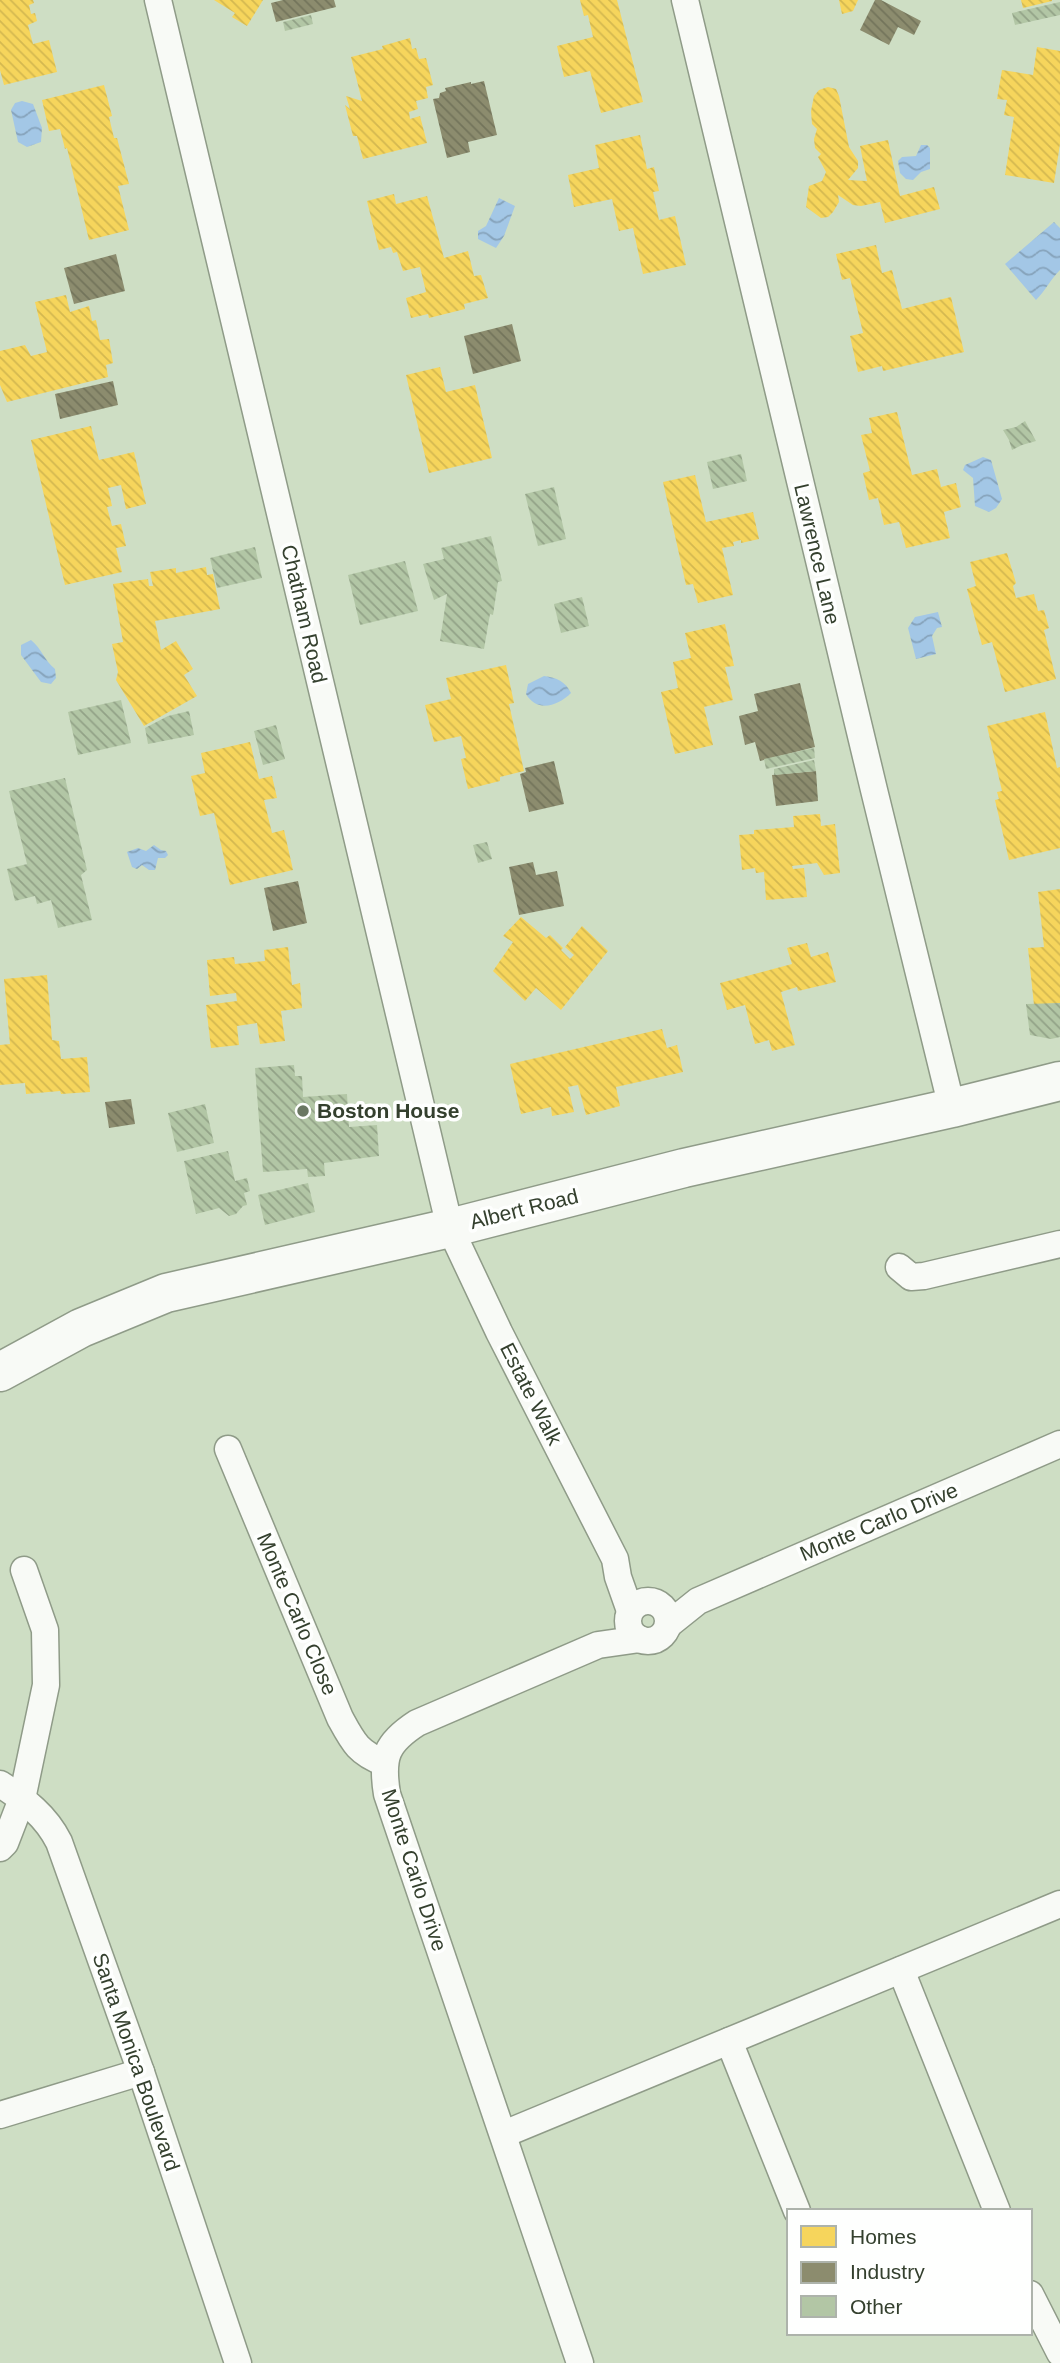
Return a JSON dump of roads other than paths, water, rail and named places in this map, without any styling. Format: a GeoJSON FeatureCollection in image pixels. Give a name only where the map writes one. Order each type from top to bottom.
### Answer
{"type":"FeatureCollection","features":[{"type":"Feature","properties":{"kind":"street","name":"Chatham Road"},"geometry":{"type":"LineString","coordinates":[[158,0],[450,1227]]}},
{"type":"Feature","properties":{"kind":"street","name":"Lawrence Lane"},"geometry":{"type":"LineString","coordinates":[[685,0],[873,790],[952,1108]]}},
{"type":"Feature","properties":{"kind":"street","name":"Albert Road"},"geometry":{"type":"LineString","coordinates":[[0,1372],[81,1328],[166,1293],[450,1227],[684,1168],[1060,1081]]}},
{"type":"Feature","properties":{"kind":"street","name":"Estate Walk"},"geometry":{"type":"LineString","coordinates":[[450,1227],[499,1332],[615,1559],[633,1575],[646,1616]]}},
{"type":"Feature","properties":{"kind":"street"},"geometry":{"type":"LineString","coordinates":[[899,1267],[911,1277],[924,1276],[1060,1244]]}},
{"type":"Feature","properties":{"kind":"street","name":"Monte Carlo Drive"},"geometry":{"type":"LineString","coordinates":[[580,2363],[387,1794],[384,1763],[398,1735],[417,1723],[598,1645],[646,1616],[698,1601],[1060,1444]]}},
{"type":"Feature","properties":{"kind":"street","name":"Monte Carlo Close"},"geometry":{"type":"LineString","coordinates":[[229,1449],[340,1718],[354,1744],[367,1756],[384,1763]]}},
{"type":"Feature","properties":{"kind":"street"},"geometry":{"type":"LineString","coordinates":[[0,1848],[5,1843],[22,1798],[46,1685],[45,1630],[24,1570]]}},
{"type":"Feature","properties":{"kind":"street","name":"Santa Monica Boulevard"},"geometry":{"type":"LineString","coordinates":[[0,1784],[22,1798],[50,1824],[59,1842],[141,2072],[238,2363]]}},
{"type":"Feature","properties":{"kind":"street"},"geometry":{"type":"LineString","coordinates":[[504,2134],[1060,1904]]}},
{"type":"Feature","properties":{"kind":"street"},"geometry":{"type":"LineString","coordinates":[[901,1970],[996,2209]]}},
{"type":"Feature","properties":{"kind":"street"},"geometry":{"type":"LineString","coordinates":[[729,2041],[796,2209]]}},
{"type":"Feature","properties":{"kind":"street"},"geometry":{"type":"LineString","coordinates":[[0,2115],[141,2072]]}},
{"type":"Feature","properties":{"kind":"street"},"geometry":{"type":"LineString","coordinates":[[1032,2298],[1060,2353]]}},
{"type":"Feature","properties":{"kind":"water"},"geometry":{"type":"Polygon","coordinates":[[[22,101],[33,104],[42,128],[41,142],[27,147],[18,142],[11,110],[15,103],[22,101]]]}},
{"type":"Feature","properties":{"kind":"water"},"geometry":{"type":"Polygon","coordinates":[[[921,145],[930,148],[930,169],[921,172],[913,180],[906,179],[900,173],[898,161],[902,157],[916,156],[921,145]]]}},
{"type":"Feature","properties":{"kind":"water"},"geometry":{"type":"Polygon","coordinates":[[[499,198],[515,206],[504,236],[496,248],[478,239],[478,231],[486,226],[499,198]]]}},
{"type":"Feature","properties":{"kind":"water"},"geometry":{"type":"Polygon","coordinates":[[[1054,222],[1060,228],[1060,270],[1036,300],[1005,264],[1054,222]]]}},
{"type":"Feature","properties":{"kind":"water"},"geometry":{"type":"Polygon","coordinates":[[[983,457],[991,460],[1002,499],[996,508],[989,512],[975,506],[973,478],[963,470],[965,465],[983,457]]]}},
{"type":"Feature","properties":{"kind":"water"},"geometry":{"type":"Polygon","coordinates":[[[938,612],[942,627],[937,628],[932,636],[936,654],[916,659],[908,628],[915,617],[938,612]]]}},
{"type":"Feature","properties":{"kind":"water"},"geometry":{"type":"Polygon","coordinates":[[[31,640],[55,669],[56,678],[51,684],[41,682],[21,655],[21,645],[31,640]]]}},
{"type":"Feature","properties":{"kind":"water"},"geometry":{"type":"Polygon","coordinates":[[[544,676],[560,681],[571,693],[548,706],[536,704],[526,694],[528,684],[544,676]]]}},
{"type":"Feature","properties":{"kind":"water"},"geometry":{"type":"Polygon","coordinates":[[[154,845],[168,855],[158,858],[155,870],[149,870],[142,865],[137,869],[132,867],[127,852],[138,848],[146,851],[154,845]]]}},
{"type":"Feature","properties":{"kind":"place","name":"Boston House"},"geometry":{"type":"Point","coordinates":[303,1111]}}]}
